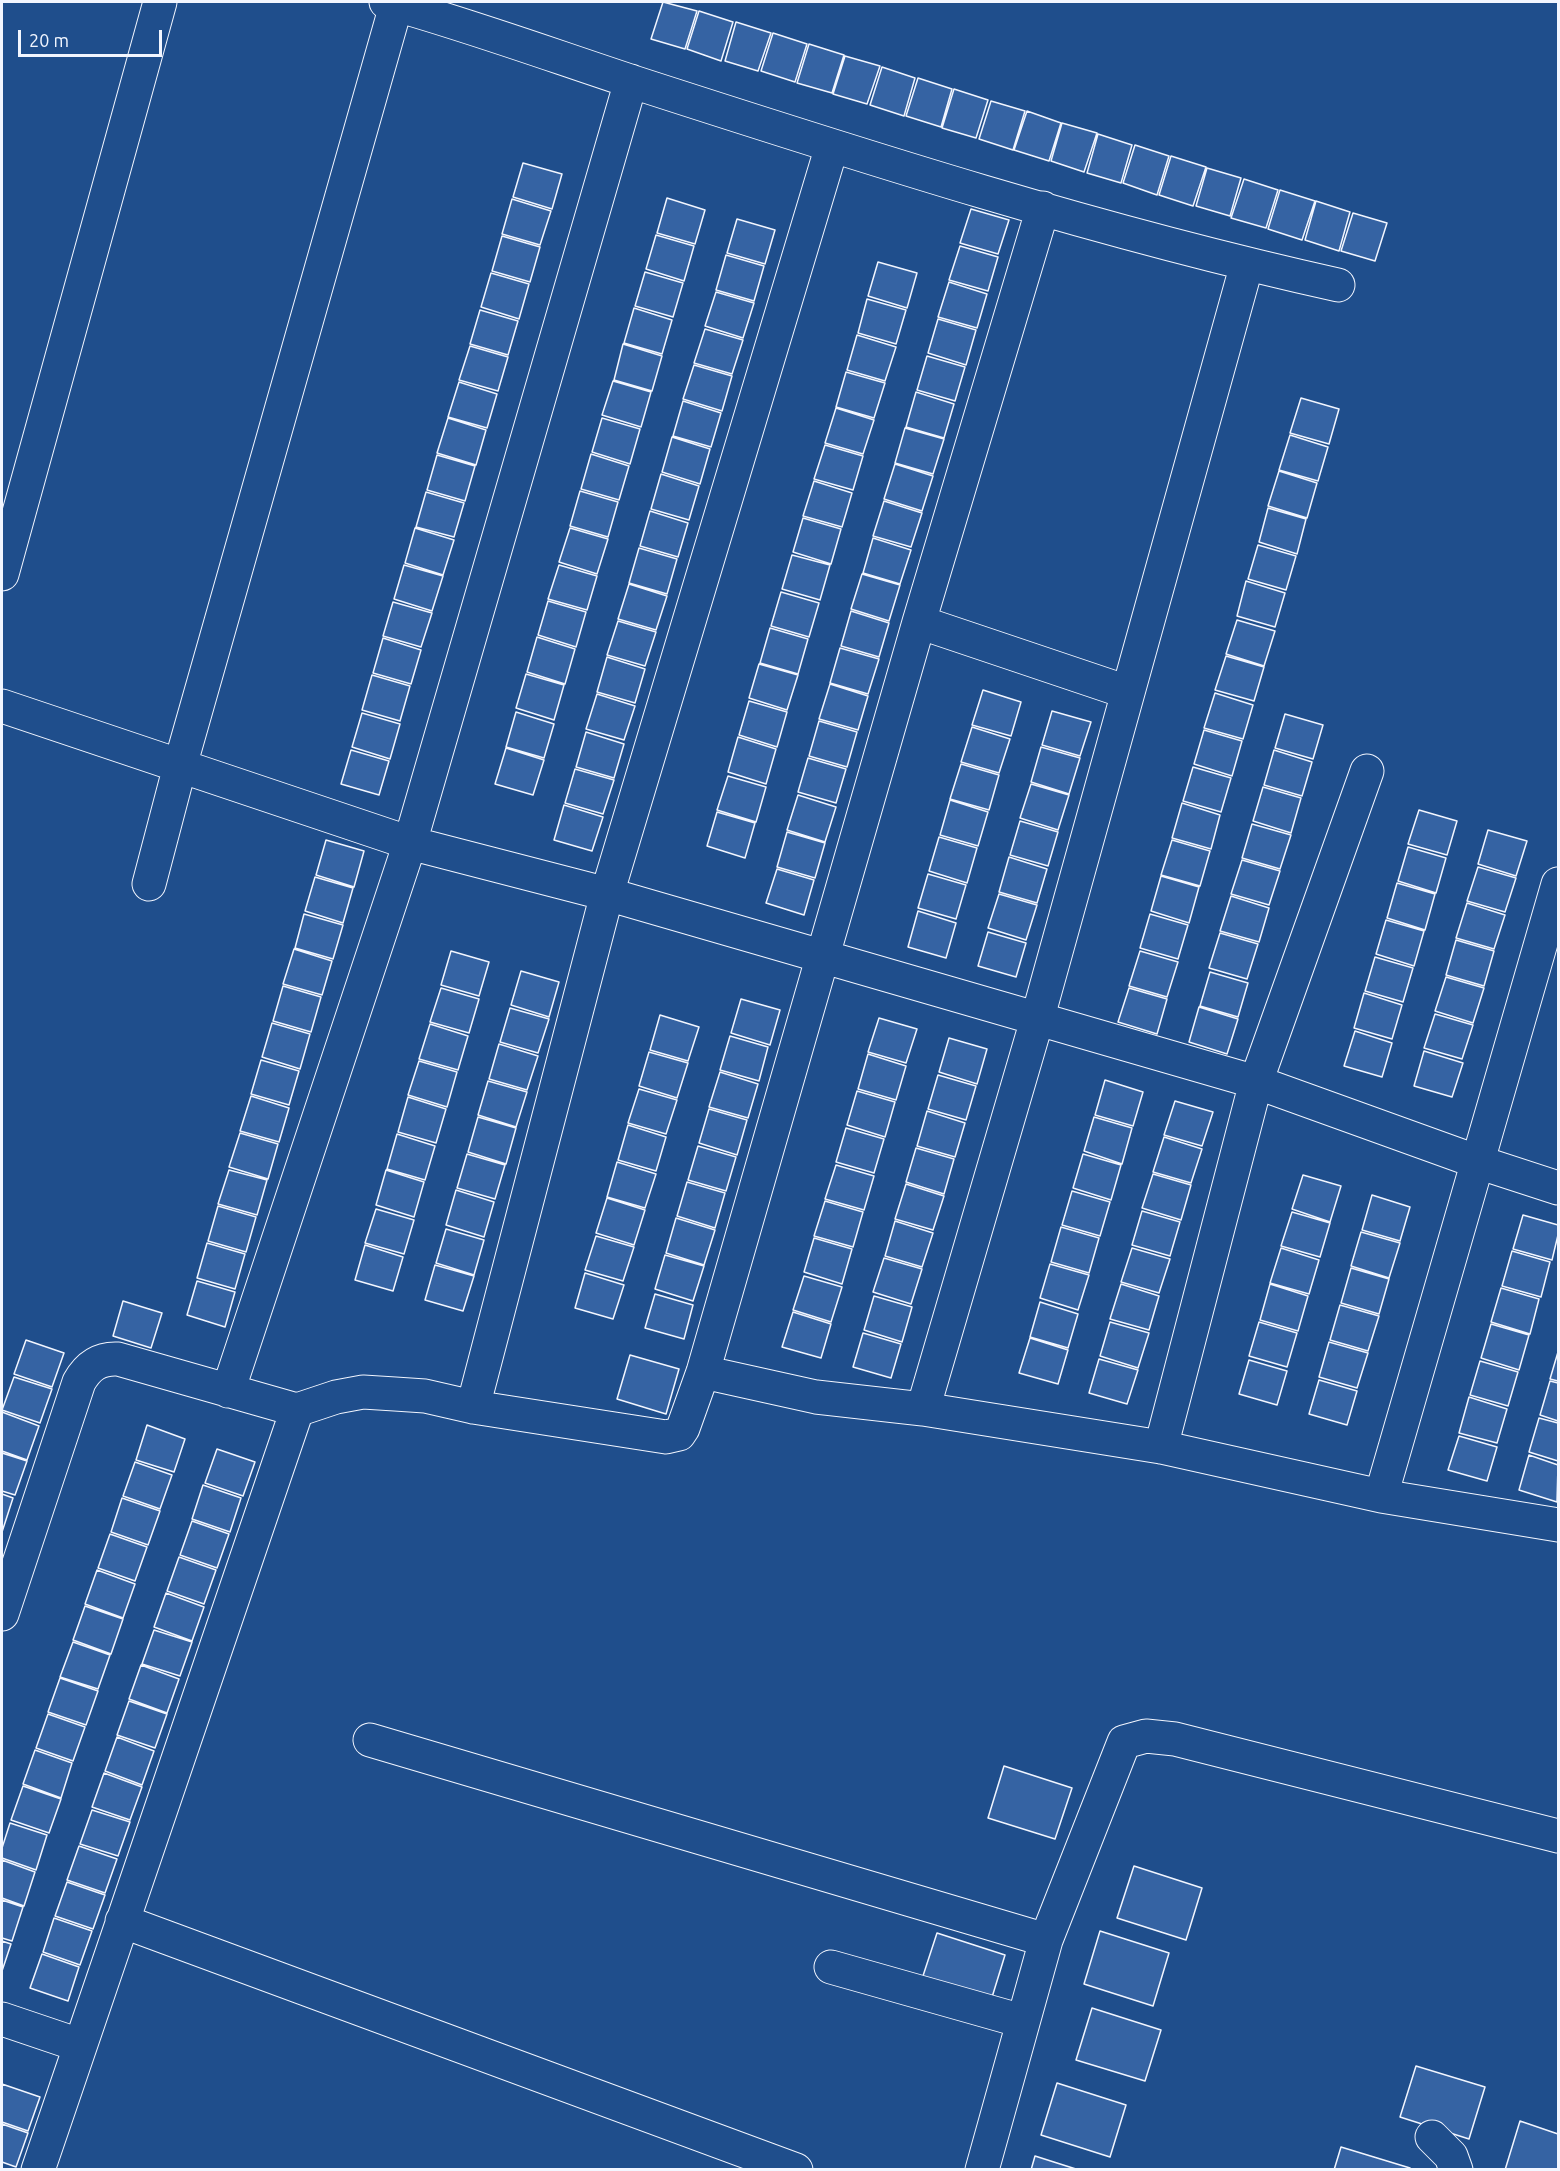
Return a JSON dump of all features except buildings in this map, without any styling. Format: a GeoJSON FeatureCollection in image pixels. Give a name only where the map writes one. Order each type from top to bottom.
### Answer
{"type":"FeatureCollection","features":[{"type":"Feature","properties":{"kind":"street"},"geometry":{"type":"LineString","coordinates":[[2,574],[160,2]]}},
{"type":"Feature","properties":{"kind":"street"},"geometry":{"type":"LineString","coordinates":[[149,884],[393,2],[832,146],[1043,208],[1247,264],[1338,285]]}},
{"type":"Feature","properties":{"kind":"street"},"geometry":{"type":"LineString","coordinates":[[228,1391],[410,843],[631,81]]}},
{"type":"Feature","properties":{"kind":"street"},"geometry":{"type":"LineString","coordinates":[[473,1407],[607,894],[832,146]]}},
{"type":"Feature","properties":{"kind":"street"},"geometry":{"type":"LineString","coordinates":[[2,1614],[79,1382],[84,1372],[101,1361],[118,1359],[297,1410],[336,1397],[363,1392],[425,1396],[473,1407],[673,1436],[679,1434],[703,1372],[919,622],[1043,208]]}},
{"type":"Feature","properties":{"kind":"street"},"geometry":{"type":"LineString","coordinates":[[923,1408],[1037,1020],[1247,264]]}},
{"type":"Feature","properties":{"kind":"street"},"geometry":{"type":"LineString","coordinates":[[919,622],[1127,692]]}},
{"type":"Feature","properties":{"kind":"street"},"geometry":{"type":"LineString","coordinates":[[2,706],[410,843],[607,894],[1256,1082],[1478,1162],[1558,1188]]}},
{"type":"Feature","properties":{"kind":"street"},"geometry":{"type":"LineString","coordinates":[[1161,1447],[1256,1082],[1367,771]]}},
{"type":"Feature","properties":{"kind":"street"},"geometry":{"type":"LineString","coordinates":[[1381,1496],[1558,884]]}},
{"type":"Feature","properties":{"kind":"street"},"geometry":{"type":"LineString","coordinates":[[703,1372],[816,1397],[923,1408],[1161,1447],[1381,1496],[1558,1525]]}},
{"type":"Feature","properties":{"kind":"street"},"geometry":{"type":"LineString","coordinates":[[38,2169],[297,1410]]}},
{"type":"Feature","properties":{"kind":"street"},"geometry":{"type":"LineString","coordinates":[[982,2169],[1046,1940],[1124,1742],[1146,1736],[1175,1739],[1558,1833]]}},
{"type":"Feature","properties":{"kind":"street"},"geometry":{"type":"LineString","coordinates":[[370,1740],[1046,1940]]}},
{"type":"Feature","properties":{"kind":"street"},"geometry":{"type":"LineString","coordinates":[[122,1921],[796,2169]]}},
{"type":"Feature","properties":{"kind":"street"},"geometry":{"type":"LineString","coordinates":[[831,1967],[1022,2021]]}},
{"type":"Feature","properties":{"kind":"street"},"geometry":{"type":"LineString","coordinates":[[2,2019],[79,2045]]}},
{"type":"Feature","properties":{"kind":"street"},"geometry":{"type":"LineString","coordinates":[[1432,2137],[1451,2156],[1456,2169]]}}]}
